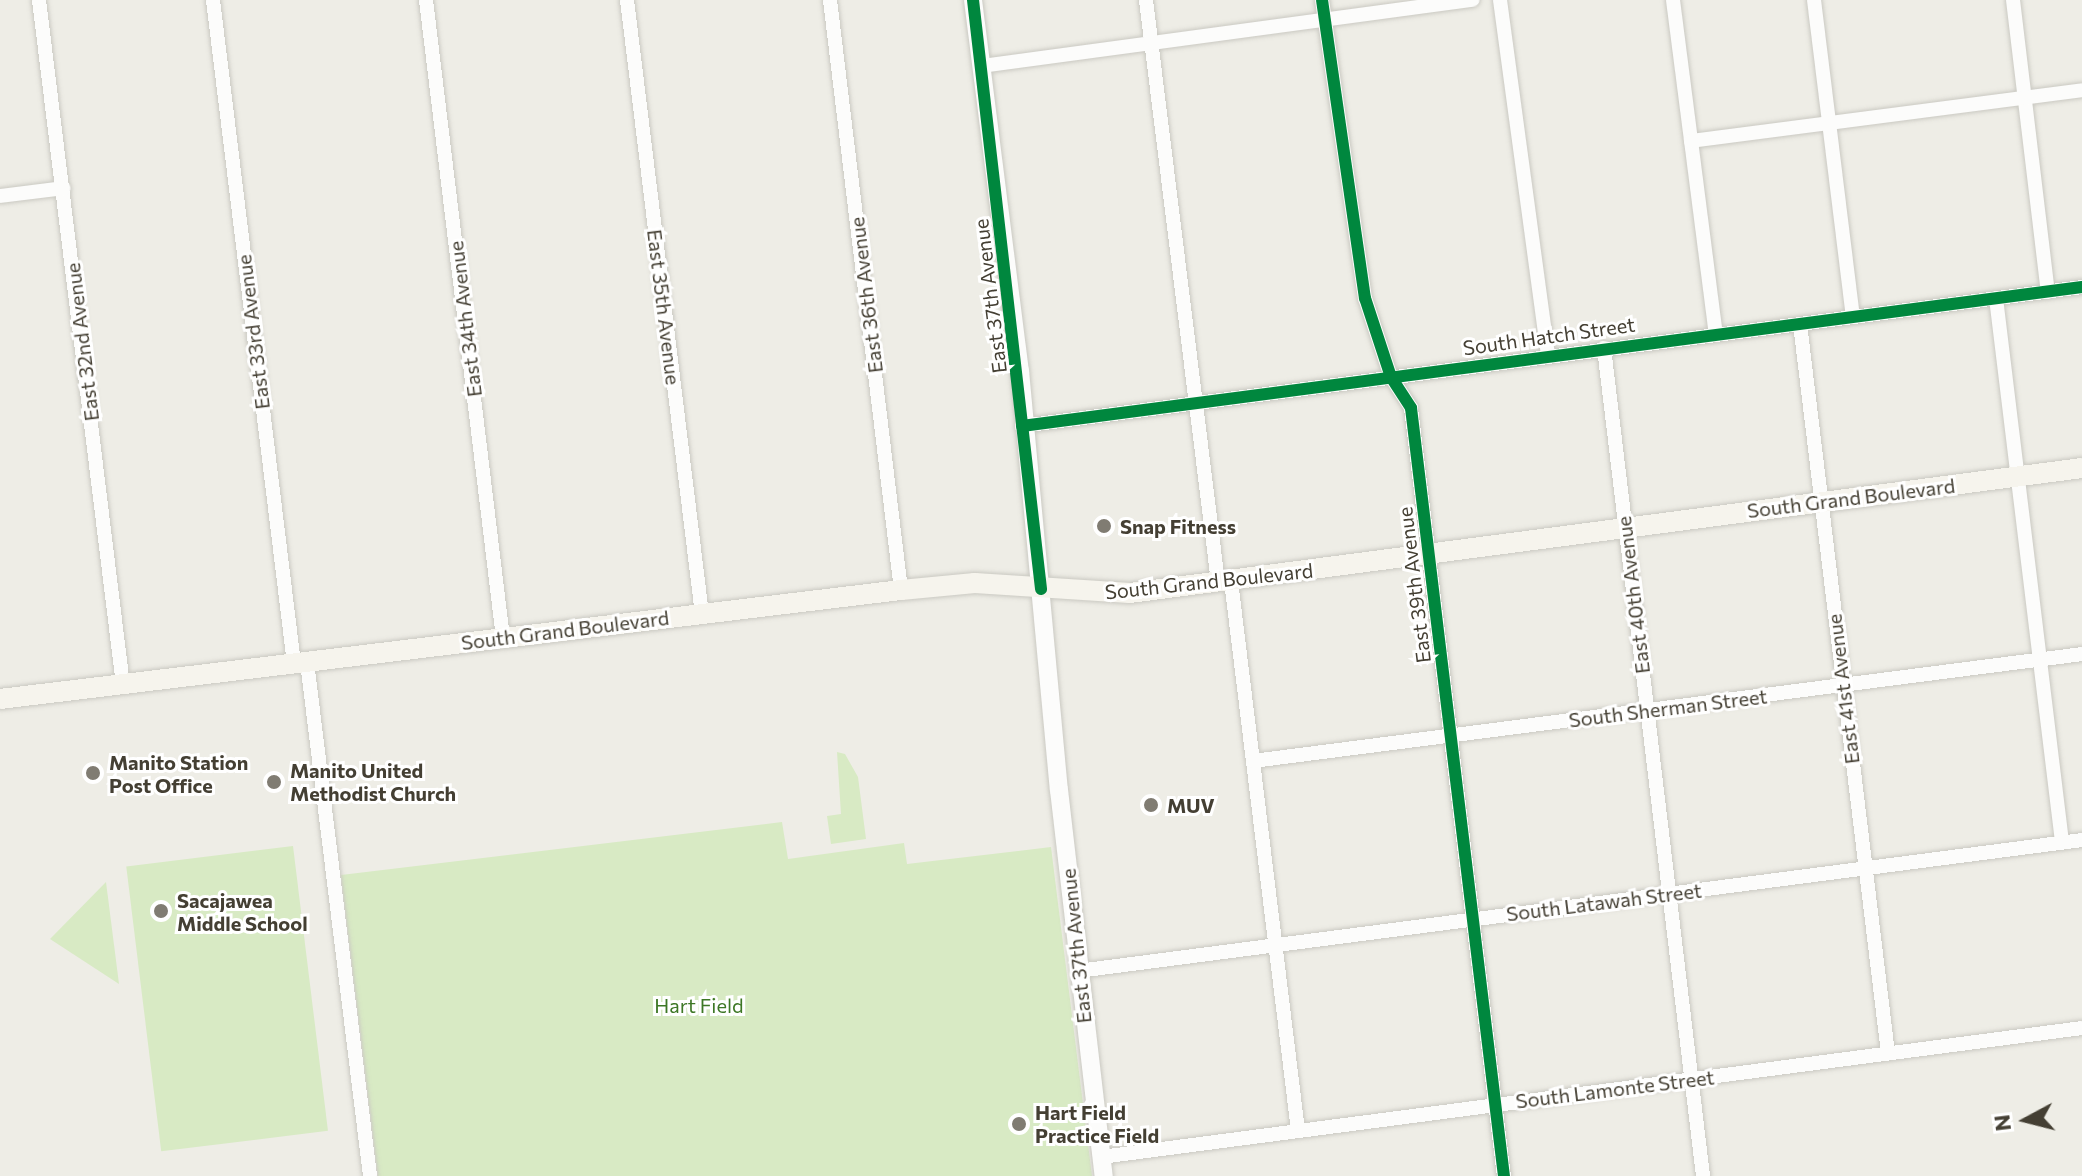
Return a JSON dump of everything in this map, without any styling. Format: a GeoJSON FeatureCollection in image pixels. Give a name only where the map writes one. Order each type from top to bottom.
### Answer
{"type":"FeatureCollection","features":[{"type":"Feature","properties":{"kind":"main road","name":"South Grand Boulevard"},"geometry":{"type":"LineString","coordinates":[[0,699],[975,583],[1130,593],[2082,468]]}},
{"type":"Feature","properties":{"kind":"street","name":"East 32nd Avenue"},"geometry":{"type":"LineString","coordinates":[[39,0],[123,685]]}},
{"type":"Feature","properties":{"kind":"street","name":"East 33rd Avenue"},"geometry":{"type":"LineString","coordinates":[[213,0],[370,1176]]}},
{"type":"Feature","properties":{"kind":"street","name":"East 34th Avenue"},"geometry":{"type":"LineString","coordinates":[[426,0],[503,638]]}},
{"type":"Feature","properties":{"kind":"street","name":"East 35th Avenue"},"geometry":{"type":"LineString","coordinates":[[627,0],[702,614]]}},
{"type":"Feature","properties":{"kind":"street","name":"East 36th Avenue"},"geometry":{"type":"LineString","coordinates":[[830,0],[901,590]]}},
{"type":"Feature","properties":{"kind":"street","name":"East 37th Avenue"},"geometry":{"type":"LineString","coordinates":[[973,0],[1041,589],[1078,971],[1104,1176]]}},
{"type":"Feature","properties":{"kind":"street"},"geometry":{"type":"LineString","coordinates":[[1146,0],[1195,403],[1253,761],[1298,1131]]}},
{"type":"Feature","properties":{"kind":"street","name":"East 39th Avenue"},"geometry":{"type":"LineString","coordinates":[[1322,0],[1365,298],[1391,377],[1411,408],[1431,553],[1504,1176]]}},
{"type":"Feature","properties":{"kind":"street"},"geometry":{"type":"LineString","coordinates":[[982,66],[1473,0]]}},
{"type":"Feature","properties":{"kind":"street"},"geometry":{"type":"LineString","coordinates":[[1500,0],[1548,356]]}},
{"type":"Feature","properties":{"kind":"street"},"geometry":{"type":"LineString","coordinates":[[1673,0],[1716,334]]}},
{"type":"Feature","properties":{"kind":"street"},"geometry":{"type":"LineString","coordinates":[[1814,0],[1853,317]]}},
{"type":"Feature","properties":{"kind":"street"},"geometry":{"type":"LineString","coordinates":[[2013,0],[2048,292]]}},
{"type":"Feature","properties":{"kind":"street"},"geometry":{"type":"LineString","coordinates":[[1691,141],[2082,90]]}},
{"type":"Feature","properties":{"kind":"street"},"geometry":{"type":"LineString","coordinates":[[0,196],[64,188]]}},
{"type":"Feature","properties":{"kind":"street","name":"South Hatch Street"},"geometry":{"type":"LineString","coordinates":[[1022,426],[2082,287]]}},
{"type":"Feature","properties":{"kind":"street"},"geometry":{"type":"LineString","coordinates":[[1996,298],[2062,842]]}},
{"type":"Feature","properties":{"kind":"street","name":"East 41st Avenue"},"geometry":{"type":"LineString","coordinates":[[1800,324],[1888,1053]]}},
{"type":"Feature","properties":{"kind":"street","name":"East 40th Avenue"},"geometry":{"type":"LineString","coordinates":[[1604,348],[1703,1176]]}},
{"type":"Feature","properties":{"kind":"street","name":"South Sherman Street"},"geometry":{"type":"LineString","coordinates":[[1253,761],[2082,654]]}},
{"type":"Feature","properties":{"kind":"street","name":"South Latawah Street"},"geometry":{"type":"LineString","coordinates":[[1078,971],[2082,840]]}},
{"type":"Feature","properties":{"kind":"street","name":"South Lamonte Street"},"geometry":{"type":"LineString","coordinates":[[1101,1157],[2082,1028]]}},
{"type":"Feature","properties":{"kind":"green space"},"geometry":{"type":"Polygon","coordinates":[[[837,752],[845,754],[858,777],[866,839],[831,844],[827,816],[841,814],[837,752]]]}},
{"type":"Feature","properties":{"kind":"green space","name":"Hart Field"},"geometry":{"type":"Polygon","coordinates":[[[782,822],[788,859],[904,843],[907,864],[1051,847],[1092,1176],[378,1176],[341,875],[782,822]]]}},
{"type":"Feature","properties":{"kind":"green space"},"geometry":{"type":"Polygon","coordinates":[[[293,846],[328,1131],[161,1151],[126,866],[293,846]]]}},
{"type":"Feature","properties":{"kind":"green space"},"geometry":{"type":"Polygon","coordinates":[[[106,882],[119,984],[50,939],[106,882]]]}},
{"type":"Feature","properties":{"kind":"cycle path"},"geometry":{"type":"LineString","coordinates":[[973,0],[1041,589]]}},
{"type":"Feature","properties":{"kind":"cycle path"},"geometry":{"type":"LineString","coordinates":[[1322,0],[1365,298],[1391,377],[1411,408],[1504,1176]]}},
{"type":"Feature","properties":{"kind":"cycle path"},"geometry":{"type":"LineString","coordinates":[[1022,426],[2082,287]]}},
{"type":"Feature","properties":{"kind":"place","name":"Snap Fitness"},"geometry":{"type":"Point","coordinates":[1104,526]}},
{"type":"Feature","properties":{"kind":"place","name":"Manito Station Post Office"},"geometry":{"type":"Point","coordinates":[93,773]}},
{"type":"Feature","properties":{"kind":"place","name":"Manito United Methodist Church"},"geometry":{"type":"Point","coordinates":[274,782]}},
{"type":"Feature","properties":{"kind":"place","name":"MUV"},"geometry":{"type":"Point","coordinates":[1151,805]}},
{"type":"Feature","properties":{"kind":"place","name":"Sacajawea Middle School"},"geometry":{"type":"Point","coordinates":[161,911]}},
{"type":"Feature","properties":{"kind":"place","name":"Hart Field Practice Field"},"geometry":{"type":"Point","coordinates":[1019,1124]}}]}
